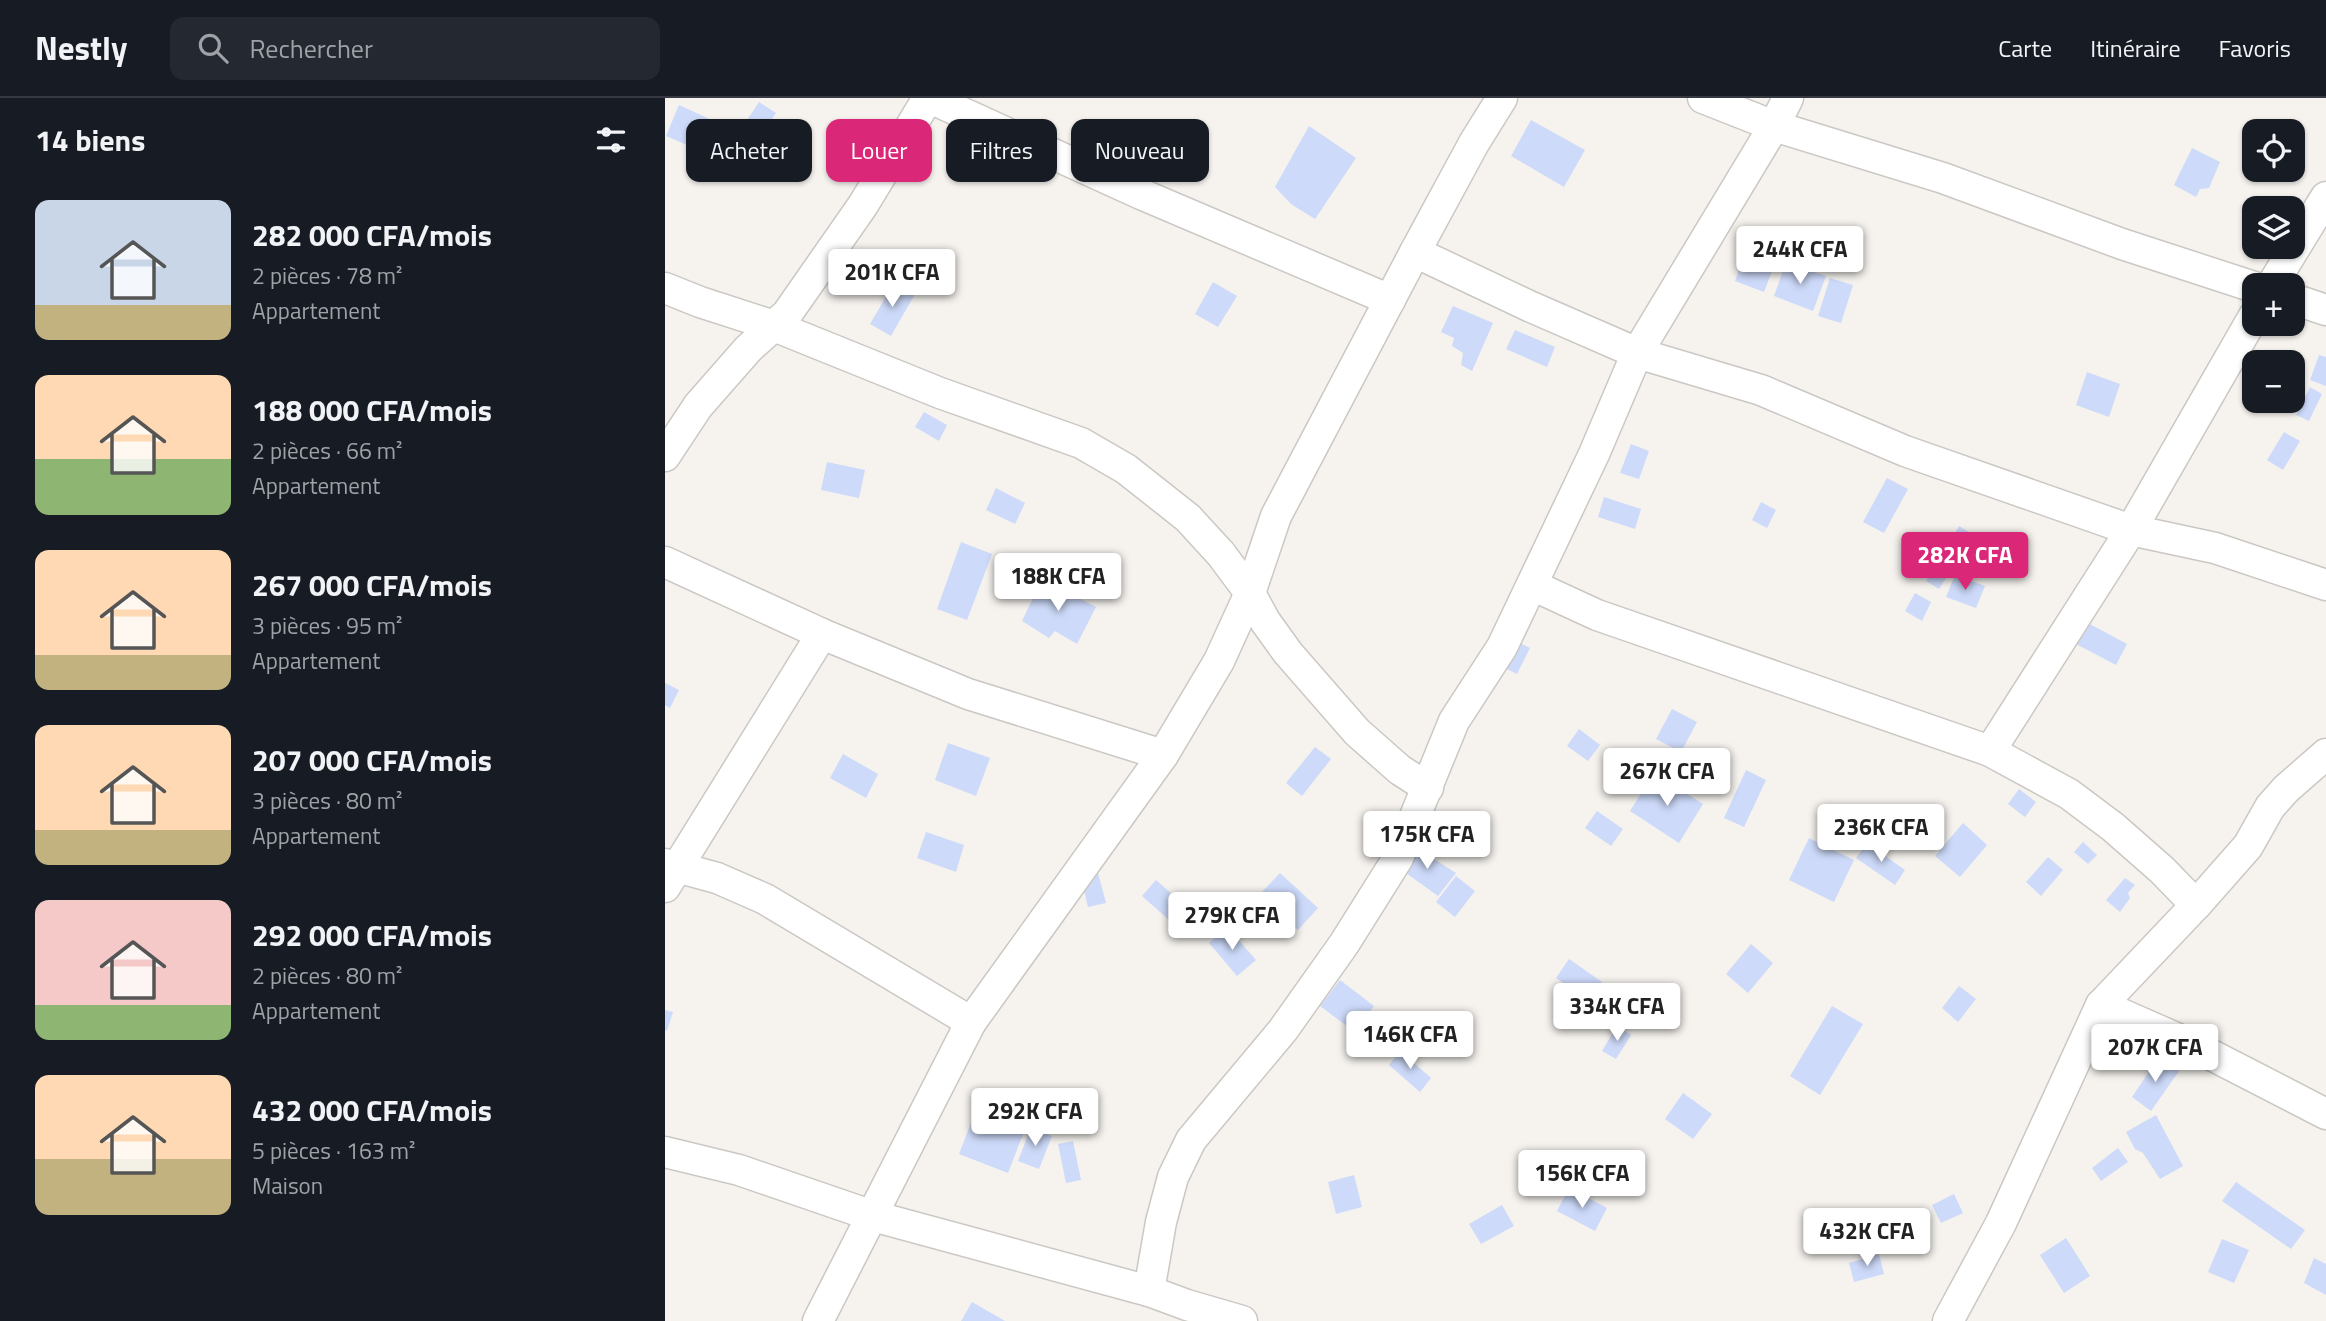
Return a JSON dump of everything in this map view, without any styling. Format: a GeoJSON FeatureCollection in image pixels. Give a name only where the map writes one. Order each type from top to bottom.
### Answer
{"type":"FeatureCollection","features":[{"type":"Feature","properties":{"kind":"street"},"geometry":{"type":"LineString","coordinates":[[665,456],[698,406],[748,349],[787,314],[863,205],[929,98],[1141,194],[1391,300]]}},
{"type":"Feature","properties":{"kind":"street"},"geometry":{"type":"LineString","coordinates":[[818,1321],[971,1022],[1068,883],[1163,755],[1219,661],[1249,593],[1276,516],[1415,251],[1502,98]]}},
{"type":"Feature","properties":{"kind":"street"},"geometry":{"type":"LineString","coordinates":[[1703,98],[1774,126],[1943,178],[2122,244],[2242,283]]}},
{"type":"Feature","properties":{"kind":"street"},"geometry":{"type":"LineString","coordinates":[[1149,1291],[1161,1222],[1173,1177],[1191,1140],[1283,1030],[1344,944],[1398,858],[1454,720],[1502,647],[1594,454],[1637,353],[1789,98]]}},
{"type":"Feature","properties":{"kind":"street"},"geometry":{"type":"LineString","coordinates":[[2279,273],[2326,197]]}},
{"type":"Feature","properties":{"kind":"street"},"geometry":{"type":"LineString","coordinates":[[1415,251],[1529,306],[1637,353],[1761,390],[1905,452],[2131,530],[2215,548],[2326,584]]}},
{"type":"Feature","properties":{"kind":"street"},"geometry":{"type":"LineString","coordinates":[[665,288],[774,326],[940,393],[1081,443],[1126,470],[1188,518],[1221,554],[1289,653],[1357,732],[1400,769],[1428,788]]}},
{"type":"Feature","properties":{"kind":"street"},"geometry":{"type":"LineString","coordinates":[[2305,303],[2326,310]]}},
{"type":"Feature","properties":{"kind":"street"},"geometry":{"type":"LineString","coordinates":[[1990,751],[2131,530],[2243,336]]}},
{"type":"Feature","properties":{"kind":"street"},"geometry":{"type":"LineString","coordinates":[[665,562],[822,634],[968,694],[1163,755]]}},
{"type":"Feature","properties":{"kind":"street"},"geometry":{"type":"LineString","coordinates":[[1532,585],[1597,615],[1990,751],[2080,802],[2133,844],[2196,905]]}},
{"type":"Feature","properties":{"kind":"street"},"geometry":{"type":"LineString","coordinates":[[822,634],[669,873],[717,878],[765,899],[971,1022]]}},
{"type":"Feature","properties":{"kind":"street"},"geometry":{"type":"LineString","coordinates":[[1948,1321],[2001,1223],[2101,1004],[2196,905],[2248,846],[2270,807],[2286,789],[2326,754]]}},
{"type":"Feature","properties":{"kind":"street"},"geometry":{"type":"LineString","coordinates":[[2101,1004],[2192,1045],[2326,1114]]}},
{"type":"Feature","properties":{"kind":"street"},"geometry":{"type":"LineString","coordinates":[[665,1152],[739,1170],[873,1216],[1149,1291],[1242,1321]]}},
{"type":"Feature","properties":{"kind":"building"},"geometry":{"type":"Polygon","coordinates":[[[759,102],[776,113],[772,119],[748,119],[759,102]]]}},
{"type":"Feature","properties":{"kind":"building"},"geometry":{"type":"Polygon","coordinates":[[[679,105],[710,119],[686,119],[686,145],[666,136],[679,105]]]}},
{"type":"Feature","properties":{"kind":"building"},"geometry":{"type":"Polygon","coordinates":[[[1531,120],[1585,150],[1564,187],[1511,156],[1531,120]]]}},
{"type":"Feature","properties":{"kind":"building"},"geometry":{"type":"Polygon","coordinates":[[[1309,126],[1356,158],[1315,219],[1291,204],[1275,187],[1309,126]]]}},
{"type":"Feature","properties":{"kind":"building"},"geometry":{"type":"Polygon","coordinates":[[[2192,148],[2220,162],[2209,188],[2200,189],[2196,197],[2174,185],[2192,148]]]}},
{"type":"Feature","properties":{"kind":"building"},"geometry":{"type":"Polygon","coordinates":[[[1747,247],[1777,258],[1764,292],[1735,281],[1747,247]]]}},
{"type":"Feature","properties":{"kind":"building"},"geometry":{"type":"Polygon","coordinates":[[[1786,262],[1826,276],[1813,311],[1774,296],[1786,262]]]}},
{"type":"Feature","properties":{"kind":"building"},"geometry":{"type":"Polygon","coordinates":[[[1830,278],[1853,285],[1841,323],[1818,316],[1830,278]]]}},
{"type":"Feature","properties":{"kind":"building"},"geometry":{"type":"Polygon","coordinates":[[[1213,282],[1237,296],[1218,327],[1195,314],[1213,282]]]}},
{"type":"Feature","properties":{"kind":"building"},"geometry":{"type":"Polygon","coordinates":[[[894,283],[915,294],[891,336],[870,324],[894,283]]]}},
{"type":"Feature","properties":{"kind":"building"},"geometry":{"type":"Polygon","coordinates":[[[1453,306],[1493,323],[1472,371],[1461,365],[1463,353],[1452,346],[1454,338],[1441,332],[1453,306]]]}},
{"type":"Feature","properties":{"kind":"building"},"geometry":{"type":"Polygon","coordinates":[[[1515,330],[1555,347],[1547,367],[1506,349],[1515,330]]]}},
{"type":"Feature","properties":{"kind":"building"},"geometry":{"type":"Polygon","coordinates":[[[2319,355],[2326,357],[2326,386],[2310,380],[2319,355]]]}},
{"type":"Feature","properties":{"kind":"building"},"geometry":{"type":"Polygon","coordinates":[[[2087,372],[2120,384],[2109,417],[2076,405],[2087,372]]]}},
{"type":"Feature","properties":{"kind":"building"},"geometry":{"type":"Polygon","coordinates":[[[2310,387],[2322,394],[2309,421],[2296,415],[2305,413],[2305,397],[2310,387]]]}},
{"type":"Feature","properties":{"kind":"building"},"geometry":{"type":"Polygon","coordinates":[[[924,412],[947,425],[939,441],[915,427],[924,412]]]}},
{"type":"Feature","properties":{"kind":"building"},"geometry":{"type":"Polygon","coordinates":[[[2284,432],[2300,441],[2283,470],[2267,460],[2284,432]]]}},
{"type":"Feature","properties":{"kind":"building"},"geometry":{"type":"Polygon","coordinates":[[[1631,444],[1649,451],[1639,479],[1620,473],[1631,444]]]}},
{"type":"Feature","properties":{"kind":"building"},"geometry":{"type":"Polygon","coordinates":[[[827,462],[865,470],[859,498],[821,490],[827,462]]]}},
{"type":"Feature","properties":{"kind":"building"},"geometry":{"type":"Polygon","coordinates":[[[1887,478],[1908,489],[1884,533],[1863,522],[1887,478]]]}},
{"type":"Feature","properties":{"kind":"building"},"geometry":{"type":"Polygon","coordinates":[[[996,488],[1025,503],[1015,524],[986,510],[996,488]]]}},
{"type":"Feature","properties":{"kind":"building"},"geometry":{"type":"Polygon","coordinates":[[[1604,497],[1641,509],[1635,529],[1598,517],[1604,497]]]}},
{"type":"Feature","properties":{"kind":"building"},"geometry":{"type":"Polygon","coordinates":[[[1761,502],[1776,510],[1767,528],[1752,520],[1761,502]]]}},
{"type":"Feature","properties":{"kind":"building"},"geometry":{"type":"Polygon","coordinates":[[[1959,526],[1974,535],[1957,563],[1943,555],[1959,526]]]}},
{"type":"Feature","properties":{"kind":"building"},"geometry":{"type":"Polygon","coordinates":[[[961,542],[992,554],[967,620],[937,609],[961,542]]]}},
{"type":"Feature","properties":{"kind":"building"},"geometry":{"type":"Polygon","coordinates":[[[1941,557],[1954,566],[1939,589],[1926,581],[1941,557]]]}},
{"type":"Feature","properties":{"kind":"building"},"geometry":{"type":"Polygon","coordinates":[[[1003,562],[1034,575],[1025,597],[994,583],[1003,562]]]}},
{"type":"Feature","properties":{"kind":"building"},"geometry":{"type":"Polygon","coordinates":[[[1955,575],[1985,586],[1976,608],[1946,597],[1955,575]]]}},
{"type":"Feature","properties":{"kind":"building"},"geometry":{"type":"Polygon","coordinates":[[[1042,579],[1096,607],[1077,644],[1055,631],[1049,638],[1022,621],[1042,579]]]}},
{"type":"Feature","properties":{"kind":"building"},"geometry":{"type":"Polygon","coordinates":[[[1915,593],[1931,602],[1922,621],[1905,611],[1915,593]]]}},
{"type":"Feature","properties":{"kind":"building"},"geometry":{"type":"Polygon","coordinates":[[[2086,622],[2127,644],[2116,665],[2076,644],[2086,622]]]}},
{"type":"Feature","properties":{"kind":"building"},"geometry":{"type":"Polygon","coordinates":[[[1516,641],[1530,648],[1517,674],[1503,667],[1516,641]]]}},
{"type":"Feature","properties":{"kind":"building"},"geometry":{"type":"Polygon","coordinates":[[[665,683],[679,690],[670,708],[665,705],[665,683]]]}},
{"type":"Feature","properties":{"kind":"building"},"geometry":{"type":"Polygon","coordinates":[[[1672,709],[1697,722],[1681,752],[1656,739],[1672,709]]]}},
{"type":"Feature","properties":{"kind":"building"},"geometry":{"type":"Polygon","coordinates":[[[1579,729],[1600,745],[1588,761],[1567,746],[1579,729]]]}},
{"type":"Feature","properties":{"kind":"building"},"geometry":{"type":"Polygon","coordinates":[[[948,743],[990,758],[976,796],[935,780],[948,743]]]}},
{"type":"Feature","properties":{"kind":"building"},"geometry":{"type":"Polygon","coordinates":[[[1315,747],[1331,759],[1302,796],[1286,783],[1315,747]]]}},
{"type":"Feature","properties":{"kind":"building"},"geometry":{"type":"Polygon","coordinates":[[[843,754],[878,774],[866,798],[830,778],[843,754]]]}},
{"type":"Feature","properties":{"kind":"building"},"geometry":{"type":"Polygon","coordinates":[[[1746,770],[1766,780],[1744,827],[1724,818],[1746,770]]]}},
{"type":"Feature","properties":{"kind":"building"},"geometry":{"type":"Polygon","coordinates":[[[1654,773],[1703,804],[1679,843],[1630,811],[1654,773]]]}},
{"type":"Feature","properties":{"kind":"building"},"geometry":{"type":"Polygon","coordinates":[[[2019,789],[2036,802],[2025,817],[2008,804],[2019,789]]]}},
{"type":"Feature","properties":{"kind":"building"},"geometry":{"type":"Polygon","coordinates":[[[1597,811],[1623,829],[1611,846],[1585,828],[1597,811]]]}},
{"type":"Feature","properties":{"kind":"building"},"geometry":{"type":"Polygon","coordinates":[[[1963,823],[1987,845],[1960,877],[1935,856],[1963,823]]]}},
{"type":"Feature","properties":{"kind":"building"},"geometry":{"type":"Polygon","coordinates":[[[926,832],[964,845],[956,872],[917,858],[926,832]]]}},
{"type":"Feature","properties":{"kind":"building"},"geometry":{"type":"Polygon","coordinates":[[[1809,838],[1854,860],[1834,902],[1789,880],[1809,838]]]}},
{"type":"Feature","properties":{"kind":"building"},"geometry":{"type":"Polygon","coordinates":[[[2083,842],[2097,855],[2088,864],[2074,852],[2083,842]]]}},
{"type":"Feature","properties":{"kind":"building"},"geometry":{"type":"Polygon","coordinates":[[[1867,843],[1905,870],[1895,885],[1856,858],[1867,843]]]}},
{"type":"Feature","properties":{"kind":"building"},"geometry":{"type":"Polygon","coordinates":[[[1412,845],[1456,873],[1438,896],[1399,868],[1412,845]]]}},
{"type":"Feature","properties":{"kind":"building"},"geometry":{"type":"Polygon","coordinates":[[[2048,857],[2063,870],[2041,896],[2026,882],[2048,857]]]}},
{"type":"Feature","properties":{"kind":"building"},"geometry":{"type":"Polygon","coordinates":[[[1098,873],[1106,903],[1088,907],[1081,877],[1098,873]]]}},
{"type":"Feature","properties":{"kind":"building"},"geometry":{"type":"Polygon","coordinates":[[[1280,873],[1318,908],[1298,930],[1259,895],[1280,873]]]}},
{"type":"Feature","properties":{"kind":"building"},"geometry":{"type":"Polygon","coordinates":[[[1456,876],[1475,891],[1455,917],[1436,902],[1456,876]]]}},
{"type":"Feature","properties":{"kind":"building"},"geometry":{"type":"Polygon","coordinates":[[[2125,878],[2135,885],[2128,893],[2130,898],[2120,912],[2106,900],[2125,878]]]}},
{"type":"Feature","properties":{"kind":"building"},"geometry":{"type":"Polygon","coordinates":[[[1156,880],[1192,912],[1178,928],[1142,896],[1156,880]]]}},
{"type":"Feature","properties":{"kind":"building"},"geometry":{"type":"Polygon","coordinates":[[[1227,927],[1256,960],[1237,976],[1209,943],[1227,927]]]}},
{"type":"Feature","properties":{"kind":"building"},"geometry":{"type":"Polygon","coordinates":[[[1751,944],[1773,963],[1748,993],[1726,974],[1751,944]]]}},
{"type":"Feature","properties":{"kind":"building"},"geometry":{"type":"Polygon","coordinates":[[[1569,959],[1602,982],[1589,1001],[1556,978],[1569,959]]]}},
{"type":"Feature","properties":{"kind":"building"},"geometry":{"type":"Polygon","coordinates":[[[1340,980],[1374,1006],[1355,1032],[1320,1006],[1340,980]]]}},
{"type":"Feature","properties":{"kind":"building"},"geometry":{"type":"Polygon","coordinates":[[[1959,986],[1976,999],[1958,1022],[1942,1008],[1959,986]]]}},
{"type":"Feature","properties":{"kind":"building"},"geometry":{"type":"Polygon","coordinates":[[[1832,1006],[1863,1024],[1820,1095],[1790,1076],[1832,1006]]]}},
{"type":"Feature","properties":{"kind":"building"},"geometry":{"type":"Polygon","coordinates":[[[665,1010],[673,1012],[667,1031],[665,1030],[665,1010]]]}},
{"type":"Feature","properties":{"kind":"building"},"geometry":{"type":"Polygon","coordinates":[[[1617,1026],[1631,1035],[1616,1059],[1602,1051],[1617,1026]]]}},
{"type":"Feature","properties":{"kind":"building"},"geometry":{"type":"Polygon","coordinates":[[[1400,1051],[1431,1078],[1420,1092],[1389,1065],[1400,1051]]]}},
{"type":"Feature","properties":{"kind":"building"},"geometry":{"type":"Polygon","coordinates":[[[2159,1057],[2179,1071],[2151,1111],[2132,1097],[2159,1057]]]}},
{"type":"Feature","properties":{"kind":"building"},"geometry":{"type":"Polygon","coordinates":[[[1683,1093],[1712,1114],[1693,1139],[1665,1119],[1683,1093]]]}},
{"type":"Feature","properties":{"kind":"building"},"geometry":{"type":"Polygon","coordinates":[[[978,1105],[1027,1124],[1008,1173],[959,1154],[978,1105]]]}},
{"type":"Feature","properties":{"kind":"building"},"geometry":{"type":"Polygon","coordinates":[[[2156,1115],[2183,1166],[2160,1179],[2143,1153],[2135,1149],[2126,1132],[2156,1115]]]}},
{"type":"Feature","properties":{"kind":"building"},"geometry":{"type":"Polygon","coordinates":[[[1031,1127],[1052,1136],[1039,1169],[1018,1161],[1031,1127]]]}},
{"type":"Feature","properties":{"kind":"building"},"geometry":{"type":"Polygon","coordinates":[[[1073,1141],[1081,1180],[1066,1183],[1058,1144],[1073,1141]]]}},
{"type":"Feature","properties":{"kind":"building"},"geometry":{"type":"Polygon","coordinates":[[[2118,1148],[2128,1162],[2101,1181],[2092,1168],[2118,1148]]]}},
{"type":"Feature","properties":{"kind":"building"},"geometry":{"type":"Polygon","coordinates":[[[1354,1175],[1362,1207],[1336,1214],[1328,1182],[1354,1175]]]}},
{"type":"Feature","properties":{"kind":"building"},"geometry":{"type":"Polygon","coordinates":[[[2236,1182],[2305,1230],[2291,1249],[2222,1201],[2236,1182]]]}},
{"type":"Feature","properties":{"kind":"building"},"geometry":{"type":"Polygon","coordinates":[[[1569,1188],[1607,1208],[1595,1231],[1557,1211],[1569,1188]]]}},
{"type":"Feature","properties":{"kind":"building"},"geometry":{"type":"Polygon","coordinates":[[[1954,1194],[1963,1213],[1941,1223],[1932,1205],[1954,1194]]]}},
{"type":"Feature","properties":{"kind":"building"},"geometry":{"type":"Polygon","coordinates":[[[1502,1205],[1514,1226],[1481,1244],[1469,1224],[1502,1205]]]}},
{"type":"Feature","properties":{"kind":"building"},"geometry":{"type":"Polygon","coordinates":[[[2066,1238],[2090,1276],[2064,1293],[2040,1255],[2066,1238]]]}},
{"type":"Feature","properties":{"kind":"building"},"geometry":{"type":"Polygon","coordinates":[[[2222,1239],[2249,1250],[2234,1283],[2208,1272],[2222,1239]]]}},
{"type":"Feature","properties":{"kind":"building"},"geometry":{"type":"Polygon","coordinates":[[[1879,1254],[1884,1274],[1854,1282],[1849,1263],[1879,1254]]]}},
{"type":"Feature","properties":{"kind":"building"},"geometry":{"type":"Polygon","coordinates":[[[2314,1258],[2326,1264],[2326,1295],[2304,1283],[2314,1258]]]}},
{"type":"Feature","properties":{"kind":"building"},"geometry":{"type":"Polygon","coordinates":[[[972,1302],[1005,1321],[961,1321],[972,1302]]]}}]}
